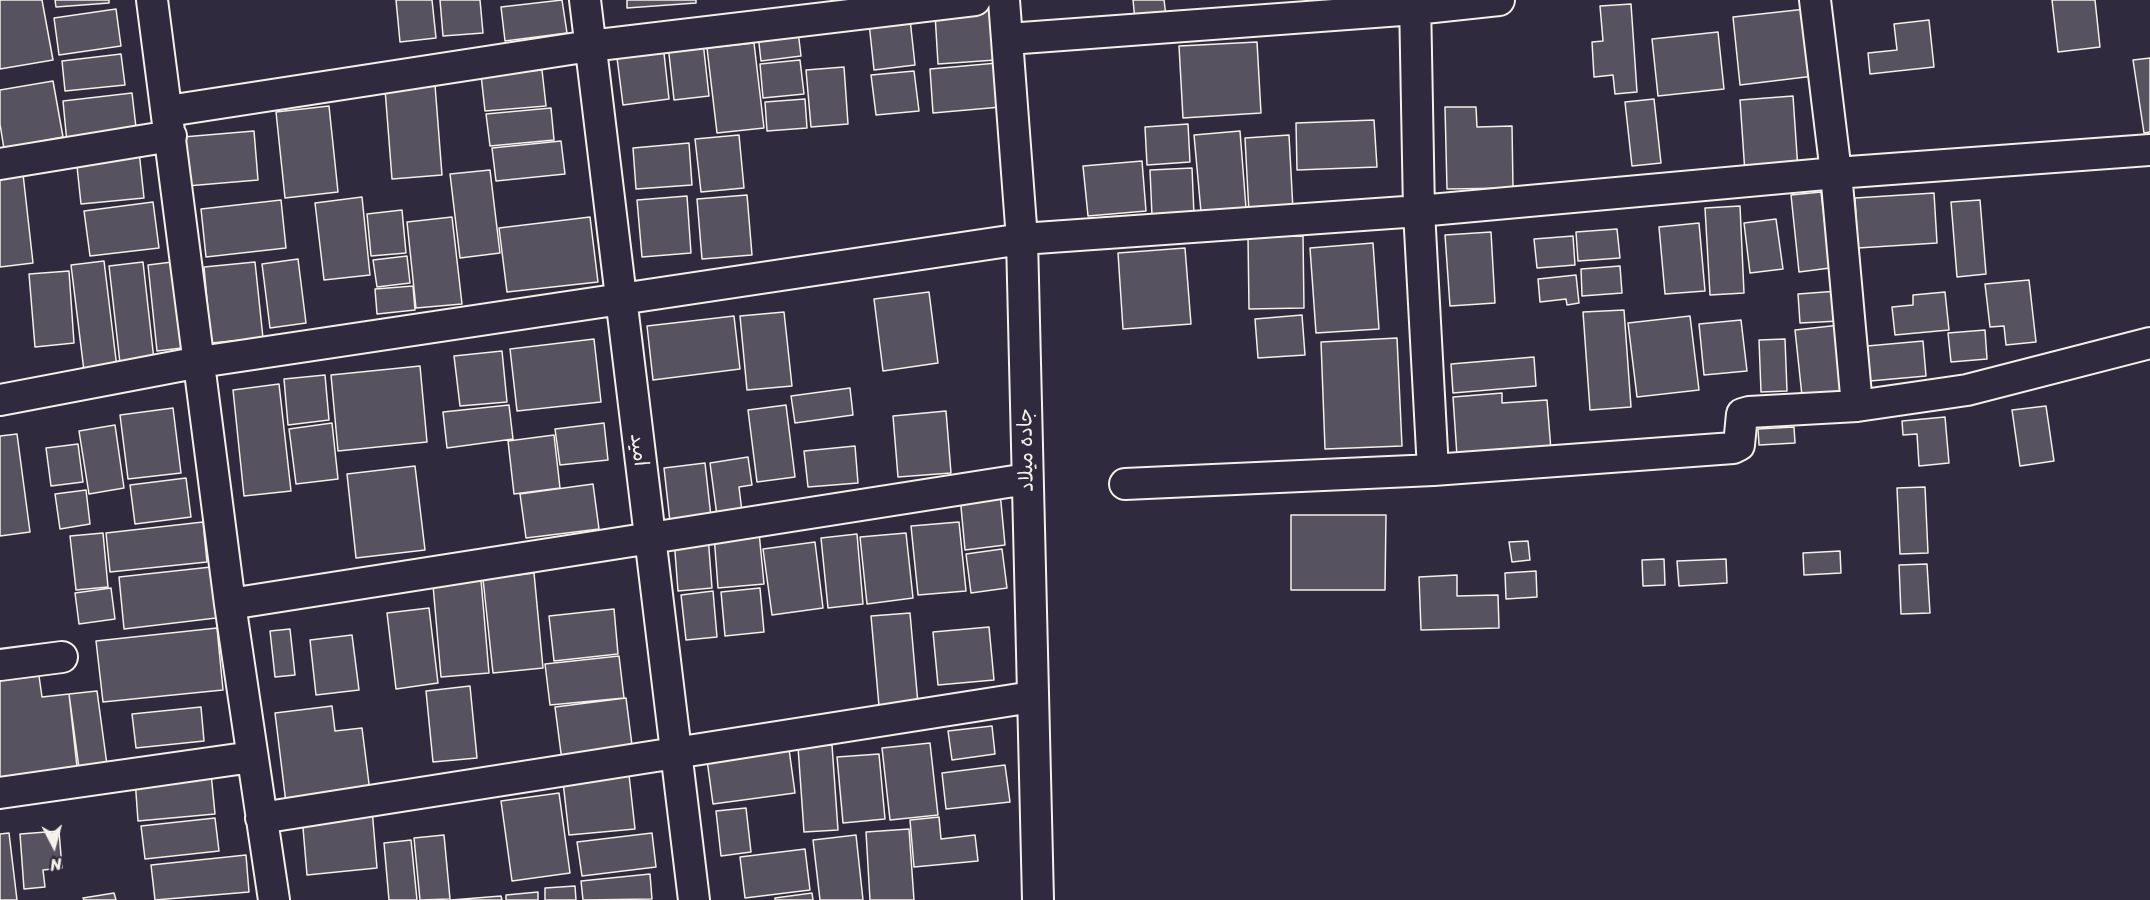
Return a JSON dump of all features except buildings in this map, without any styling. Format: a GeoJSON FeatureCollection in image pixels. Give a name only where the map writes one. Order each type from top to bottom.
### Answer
{"type":"FeatureCollection","features":[{"type":"Feature","properties":{"kind":"street"},"geometry":{"type":"LineString","coordinates":[[152,0],[230,604],[274,900]]}},
{"type":"Feature","properties":{"kind":"street","name":"امید"},"geometry":{"type":"LineString","coordinates":[[585,0],[619,300],[694,900]]}},
{"type":"Feature","properties":{"kind":"street"},"geometry":{"type":"LineString","coordinates":[[0,164],[169,123],[590,46],[975,0]]}},
{"type":"Feature","properties":{"kind":"street","name":"جاده میلاد"},"geometry":{"type":"LineString","coordinates":[[1004,0],[1022,239],[1038,900]]}},
{"type":"Feature","properties":{"kind":"street"},"geometry":{"type":"LineString","coordinates":[[1008,39],[1415,4],[1499,0]]}},
{"type":"Feature","properties":{"kind":"street"},"geometry":{"type":"LineString","coordinates":[[1815,0],[1836,173],[1857,406]]}},
{"type":"Feature","properties":{"kind":"street"},"geometry":{"type":"LineString","coordinates":[[1415,4],[1419,211],[1433,470]]}},
{"type":"Feature","properties":{"kind":"street"},"geometry":{"type":"LineString","coordinates":[[0,400],[200,362],[1022,239],[1419,211],[1836,173],[2150,150]]}},
{"type":"Feature","properties":{"kind":"street"},"geometry":{"type":"LineString","coordinates":[[1125,484],[1433,470],[1733,448],[1740,445],[1742,414],[1857,406],[1967,390],[2150,343]]}},
{"type":"Feature","properties":{"kind":"street"},"geometry":{"type":"LineString","coordinates":[[230,604],[1027,479]]}},
{"type":"Feature","properties":{"kind":"street"},"geometry":{"type":"LineString","coordinates":[[0,665],[62,657]]}},
{"type":"Feature","properties":{"kind":"street"},"geometry":{"type":"LineString","coordinates":[[261,818],[1032,697]]}},
{"type":"Feature","properties":{"kind":"street"},"geometry":{"type":"LineString","coordinates":[[0,792],[252,757]]}}]}
